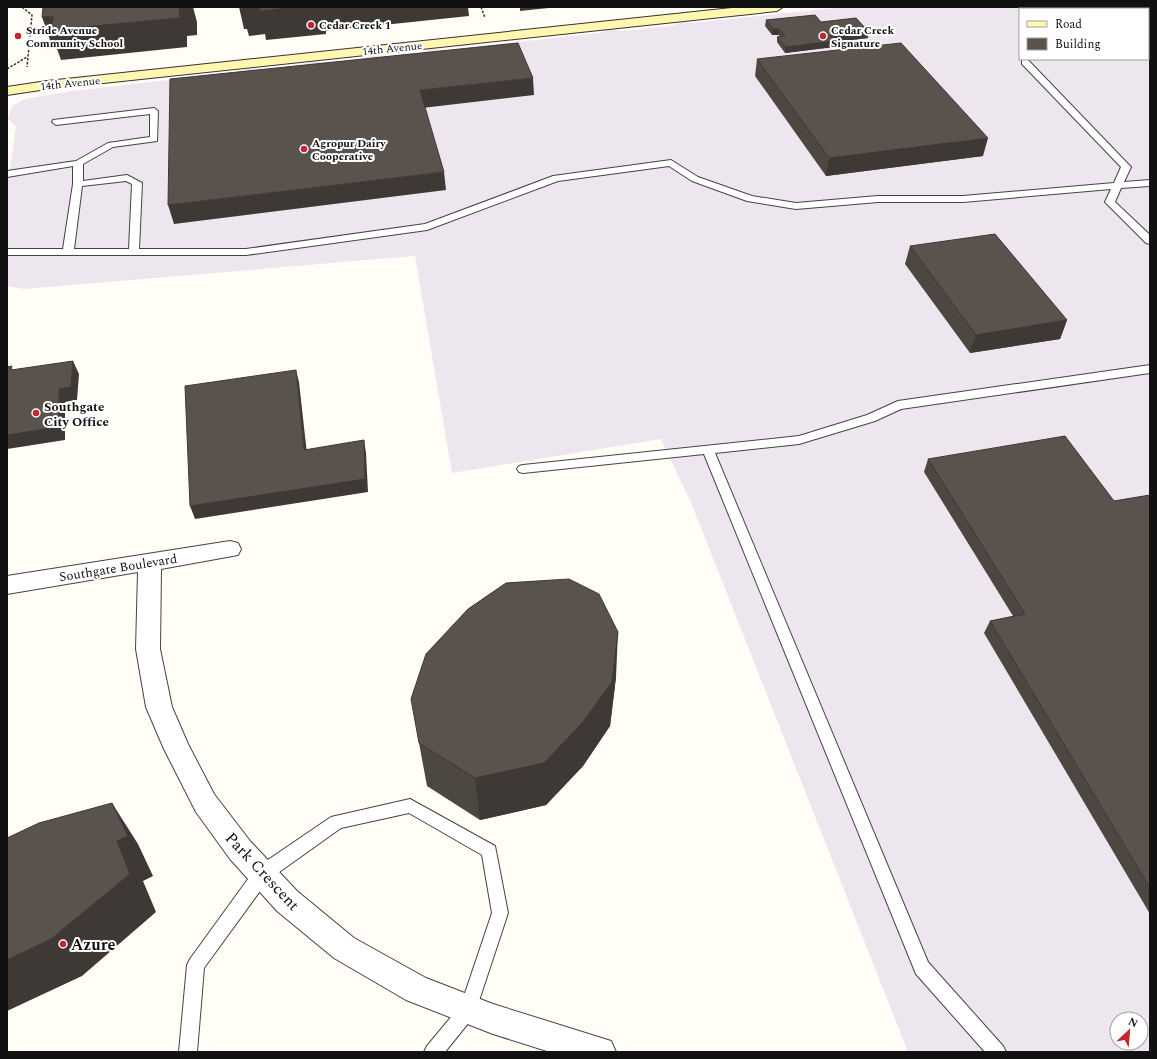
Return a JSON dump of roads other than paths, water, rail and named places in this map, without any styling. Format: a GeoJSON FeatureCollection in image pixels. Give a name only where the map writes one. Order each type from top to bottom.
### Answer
{"type":"FeatureCollection","features":[{"type":"Feature","properties":{"kind":"street","name":"14th Avenue"},"geometry":{"type":"LineString","coordinates":[[7,91],[47,85],[777,7]]}},
{"type":"Feature","properties":{"kind":"street","name":"Southgate Boulevard"},"geometry":{"type":"LineString","coordinates":[[7,585],[230,549]]}},
{"type":"Feature","properties":{"kind":"street","name":"Park Crescent"},"geometry":{"type":"LineString","coordinates":[[150,562],[148,649],[159,707],[177,750],[205,803],[240,850],[262,874],[287,901],[344,948],[417,989],[468,1010],[600,1052]]}},
{"type":"Feature","properties":{"kind":"lane"},"geometry":{"type":"LineString","coordinates":[[1025,62],[1126,167],[1110,202],[1150,241]]}},
{"type":"Feature","properties":{"kind":"lane"},"geometry":{"type":"LineString","coordinates":[[7,174],[78,163],[111,145],[154,139],[154,111],[56,122]]}},
{"type":"Feature","properties":{"kind":"lane"},"geometry":{"type":"LineString","coordinates":[[68,252],[78,184],[78,163]]}},
{"type":"Feature","properties":{"kind":"lane"},"geometry":{"type":"LineString","coordinates":[[7,252],[246,252],[427,227],[556,178],[671,163],[695,179],[750,199],[796,206],[878,199],[963,199],[1150,183]]}},
{"type":"Feature","properties":{"kind":"lane"},"geometry":{"type":"LineString","coordinates":[[78,184],[127,178],[137,183],[134,252]]}},
{"type":"Feature","properties":{"kind":"lane"},"geometry":{"type":"LineString","coordinates":[[523,469],[799,440],[870,418],[898,405],[1150,370]]}},
{"type":"Feature","properties":{"kind":"lane"},"geometry":{"type":"LineString","coordinates":[[708,450],[922,968],[997,1052]]}},
{"type":"Feature","properties":{"kind":"lane"},"geometry":{"type":"LineString","coordinates":[[188,1052],[196,965],[262,874],[337,822],[410,806],[489,851],[500,913],[468,1010],[433,1052]]}},
{"type":"Feature","properties":{"kind":"place","name":"Cedar Creek 1"},"geometry":{"type":"Point","coordinates":[311,25]}},
{"type":"Feature","properties":{"kind":"place","name":"Stride Avenue Community School"},"geometry":{"type":"Point","coordinates":[18,36]}},
{"type":"Feature","properties":{"kind":"place","name":"Cedar Creek Signature"},"geometry":{"type":"Point","coordinates":[823,36]}},
{"type":"Feature","properties":{"kind":"place","name":"Agropur Dairy Cooperative"},"geometry":{"type":"Point","coordinates":[304,149]}},
{"type":"Feature","properties":{"kind":"place","name":"Southgate City Office"},"geometry":{"type":"Point","coordinates":[36,413]}},
{"type":"Feature","properties":{"kind":"place","name":"Azure"},"geometry":{"type":"Point","coordinates":[63,944]}}]}
